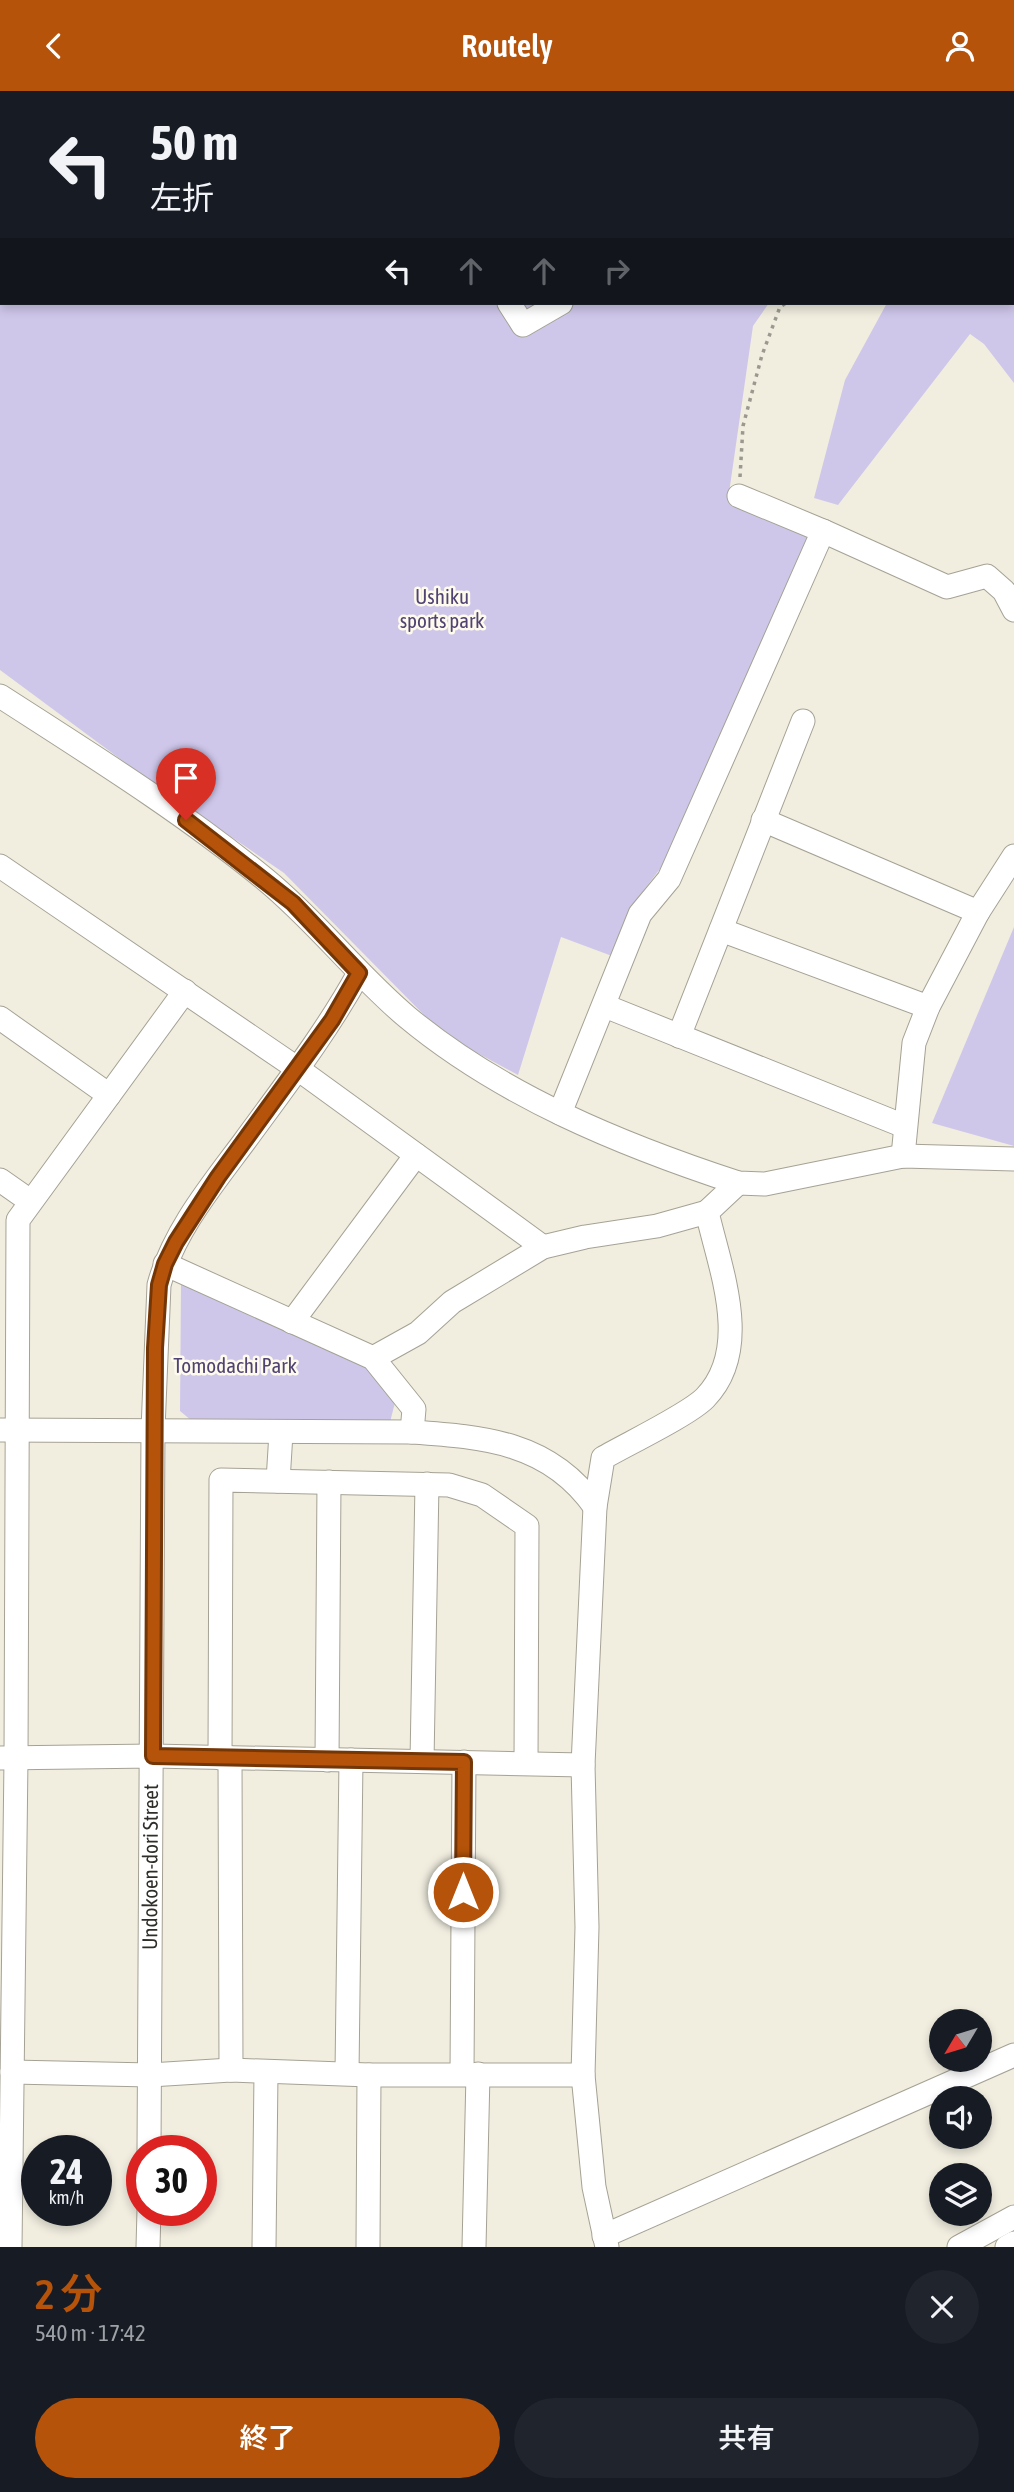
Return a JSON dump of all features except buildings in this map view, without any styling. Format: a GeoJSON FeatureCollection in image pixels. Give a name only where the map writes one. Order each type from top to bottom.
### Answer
{"type":"FeatureCollection","features":[{"type":"Feature","properties":{"kind":"street"},"geometry":{"type":"LineString","coordinates":[[510,305],[523,325],[558,305]]}},
{"type":"Feature","properties":{"kind":"street"},"geometry":{"type":"LineString","coordinates":[[739,496],[947,587],[987,576],[1004,591],[1014,610]]}},
{"type":"Feature","properties":{"kind":"street"},"geometry":{"type":"LineString","coordinates":[[560,1113],[640,914],[669,879],[823,531]]}},
{"type":"Feature","properties":{"kind":"street"},"geometry":{"type":"LineString","coordinates":[[0,696],[232,853],[301,911],[359,973],[407,1017],[453,1052],[560,1113],[738,1183],[765,1184],[903,1156],[1014,1159]]}},
{"type":"Feature","properties":{"kind":"street"},"geometry":{"type":"LineString","coordinates":[[679,1036],[803,721]]}},
{"type":"Feature","properties":{"kind":"street"},"geometry":{"type":"LineString","coordinates":[[764,820],[978,912]]}},
{"type":"Feature","properties":{"kind":"street"},"geometry":{"type":"LineString","coordinates":[[903,1156],[914,1043],[928,1007],[978,912],[1014,856]]}},
{"type":"Feature","properties":{"kind":"street"},"geometry":{"type":"LineString","coordinates":[[0,866],[298,1069],[543,1247]]}},
{"type":"Feature","properties":{"kind":"street"},"geometry":{"type":"LineString","coordinates":[[720,930],[928,1007]]}},
{"type":"Feature","properties":{"kind":"street","name":"Undokoen-dori Street"},"geometry":{"type":"LineString","coordinates":[[149,2135],[156,1309],[165,1264],[218,1177],[298,1069],[359,973]]}},
{"type":"Feature","properties":{"kind":"street"},"geometry":{"type":"LineString","coordinates":[[10,2247],[12,2072],[8,1495],[18,1220],[185,991]]}},
{"type":"Feature","properties":{"kind":"street"},"geometry":{"type":"LineString","coordinates":[[605,1006],[904,1126]]}},
{"type":"Feature","properties":{"kind":"street"},"geometry":{"type":"LineString","coordinates":[[0,1018],[109,1095]]}},
{"type":"Feature","properties":{"kind":"street"},"geometry":{"type":"LineString","coordinates":[[292,1322],[416,1155]]}},
{"type":"Feature","properties":{"kind":"street"},"geometry":{"type":"LineString","coordinates":[[0,1180],[30,1201]]}},
{"type":"Feature","properties":{"kind":"street"},"geometry":{"type":"LineString","coordinates":[[373,1359],[418,1333],[453,1302],[543,1247],[585,1237],[657,1227],[706,1212],[738,1183]]}},
{"type":"Feature","properties":{"kind":"street"},"geometry":{"type":"LineString","coordinates":[[706,1212],[730,1315],[728,1355],[723,1369],[704,1400],[603,1458],[595,1507],[583,1765],[587,1927],[583,2075],[594,2187],[606,2241],[1014,2055]]}},
{"type":"Feature","properties":{"kind":"street"},"geometry":{"type":"LineString","coordinates":[[165,1264],[373,1359],[414,1409],[412,1432]]}},
{"type":"Feature","properties":{"kind":"street"},"geometry":{"type":"LineString","coordinates":[[9,1430],[412,1432],[468,1436],[522,1447],[564,1473],[583,1489],[595,1507]]}},
{"type":"Feature","properties":{"kind":"street"},"geometry":{"type":"LineString","coordinates":[[278,1481],[282,1433]]}},
{"type":"Feature","properties":{"kind":"street"},"geometry":{"type":"LineString","coordinates":[[231,2070],[220,1480],[449,1485],[482,1495],[527,1526],[526,1763]]}},
{"type":"Feature","properties":{"kind":"street"},"geometry":{"type":"LineString","coordinates":[[327,1760],[329,1482]]}},
{"type":"Feature","properties":{"kind":"street"},"geometry":{"type":"LineString","coordinates":[[422,1761],[427,1484]]}},
{"type":"Feature","properties":{"kind":"street"},"geometry":{"type":"LineString","coordinates":[[8,1758],[153,1756],[583,1765]]}},
{"type":"Feature","properties":{"kind":"street"},"geometry":{"type":"LineString","coordinates":[[351,1760],[358,2074],[368,2247]]}},
{"type":"Feature","properties":{"kind":"street"},"geometry":{"type":"LineString","coordinates":[[464,1762],[474,2247]]}},
{"type":"Feature","properties":{"kind":"street"},"geometry":{"type":"LineString","coordinates":[[12,2072],[150,2075],[231,2070],[266,2073],[583,2075]]}},
{"type":"Feature","properties":{"kind":"street"},"geometry":{"type":"LineString","coordinates":[[264,2247],[266,2073]]}},
{"type":"Feature","properties":{"kind":"street"},"geometry":{"type":"LineString","coordinates":[[959,2247],[1014,2217]]}},
{"type":"Feature","properties":{"kind":"street"},"geometry":{"type":"LineString","coordinates":[[148,2247],[149,2226]]}},
{"type":"Feature","properties":{"kind":"street"},"geometry":{"type":"LineString","coordinates":[[1007,2247],[1014,2243]]}},
{"type":"Feature","properties":{"kind":"path"},"geometry":{"type":"LineString","coordinates":[[739,496],[743,426],[762,355],[783,305]]}},
{"type":"Feature","properties":{"kind":"green space","name":"Ushiku sports park"},"geometry":{"type":"Polygon","coordinates":[[[0,305],[768,305],[753,326],[728,500],[810,534],[666,861],[631,907],[612,956],[561,937],[518,1075],[470,1049],[428,1019],[284,873],[154,784],[0,670],[0,305]]]}},
{"type":"Feature","properties":{"kind":"green space"},"geometry":{"type":"Polygon","coordinates":[[[886,305],[1014,305],[1014,383],[984,344],[970,334],[838,505],[814,498],[845,380],[886,305]]]}},
{"type":"Feature","properties":{"kind":"green space"},"geometry":{"type":"Polygon","coordinates":[[[1014,927],[1014,1146],[932,1123],[1014,927]]]}},
{"type":"Feature","properties":{"kind":"green space","name":"Tomodachi Park"},"geometry":{"type":"Polygon","coordinates":[[[181,1282],[364,1365],[396,1399],[390,1422],[192,1421],[180,1411],[181,1282]]]}},
{"type":"Feature","properties":{"kind":"route"},"geometry":{"type":"LineString","coordinates":[[186,820],[232,853],[293,903],[359,973],[332,1020],[189,1221],[165,1264],[159,1285],[153,1429],[153,1756],[464,1762],[463,1892]]}}]}
